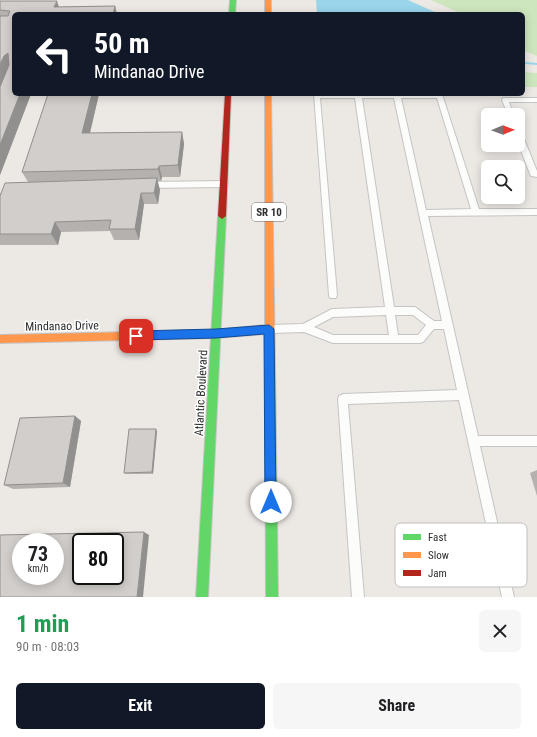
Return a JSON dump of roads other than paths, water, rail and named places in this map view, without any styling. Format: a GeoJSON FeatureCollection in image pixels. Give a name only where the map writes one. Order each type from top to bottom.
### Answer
{"type":"FeatureCollection","features":[{"type":"Feature","properties":{"kind":"main road"},"geometry":{"type":"LineString","coordinates":[[232,12],[233,0]]}},
{"type":"Feature","properties":{"kind":"main road"},"geometry":{"type":"LineString","coordinates":[[268,0],[268,12]]}},
{"type":"Feature","properties":{"kind":"main road","name":"Atlantic Boulevard"},"geometry":{"type":"LineString","coordinates":[[202,597],[228,96]]}},
{"type":"Feature","properties":{"kind":"main road","name":"SR 10"},"geometry":{"type":"LineString","coordinates":[[268,96],[272,597]]}},
{"type":"Feature","properties":{"kind":"main road","name":"Mindanao Drive"},"geometry":{"type":"LineString","coordinates":[[0,339],[216,334],[269,329]]}},
{"type":"Feature","properties":{"kind":"lane"},"geometry":{"type":"LineString","coordinates":[[332,295],[316,96],[440,96],[476,213]]}},
{"type":"Feature","properties":{"kind":"lane"},"geometry":{"type":"LineString","coordinates":[[358,96],[394,339]]}},
{"type":"Feature","properties":{"kind":"lane"},"geometry":{"type":"LineString","coordinates":[[397,96],[491,523]]}},
{"type":"Feature","properties":{"kind":"lane"},"geometry":{"type":"LineString","coordinates":[[508,108],[505,100],[537,100]]}},
{"type":"Feature","properties":{"kind":"lane"},"geometry":{"type":"LineString","coordinates":[[525,152],[534,174],[537,174]]}},
{"type":"Feature","properties":{"kind":"lane"},"geometry":{"type":"LineString","coordinates":[[136,186],[224,184]]}},
{"type":"Feature","properties":{"kind":"lane"},"geometry":{"type":"LineString","coordinates":[[423,214],[537,212]]}},
{"type":"Feature","properties":{"kind":"lane"},"geometry":{"type":"LineString","coordinates":[[304,328],[332,313],[415,311],[432,325],[447,325]]}},
{"type":"Feature","properties":{"kind":"lane"},"geometry":{"type":"LineString","coordinates":[[269,329],[304,328],[333,339],[420,339],[432,325]]}},
{"type":"Feature","properties":{"kind":"lane"},"geometry":{"type":"LineString","coordinates":[[358,597],[342,399],[463,396]]}},
{"type":"Feature","properties":{"kind":"lane"},"geometry":{"type":"LineString","coordinates":[[473,441],[537,441]]}},
{"type":"Feature","properties":{"kind":"lane"},"geometry":{"type":"LineString","coordinates":[[506,587],[508,597]]}},
{"type":"Feature","properties":{"kind":"water"},"geometry":{"type":"Polygon","coordinates":[[[316,0],[408,0],[435,12],[317,12],[316,0]]]}},
{"type":"Feature","properties":{"kind":"waterway"},"geometry":{"type":"LineString","coordinates":[[527,63],[537,64]]}}]}
